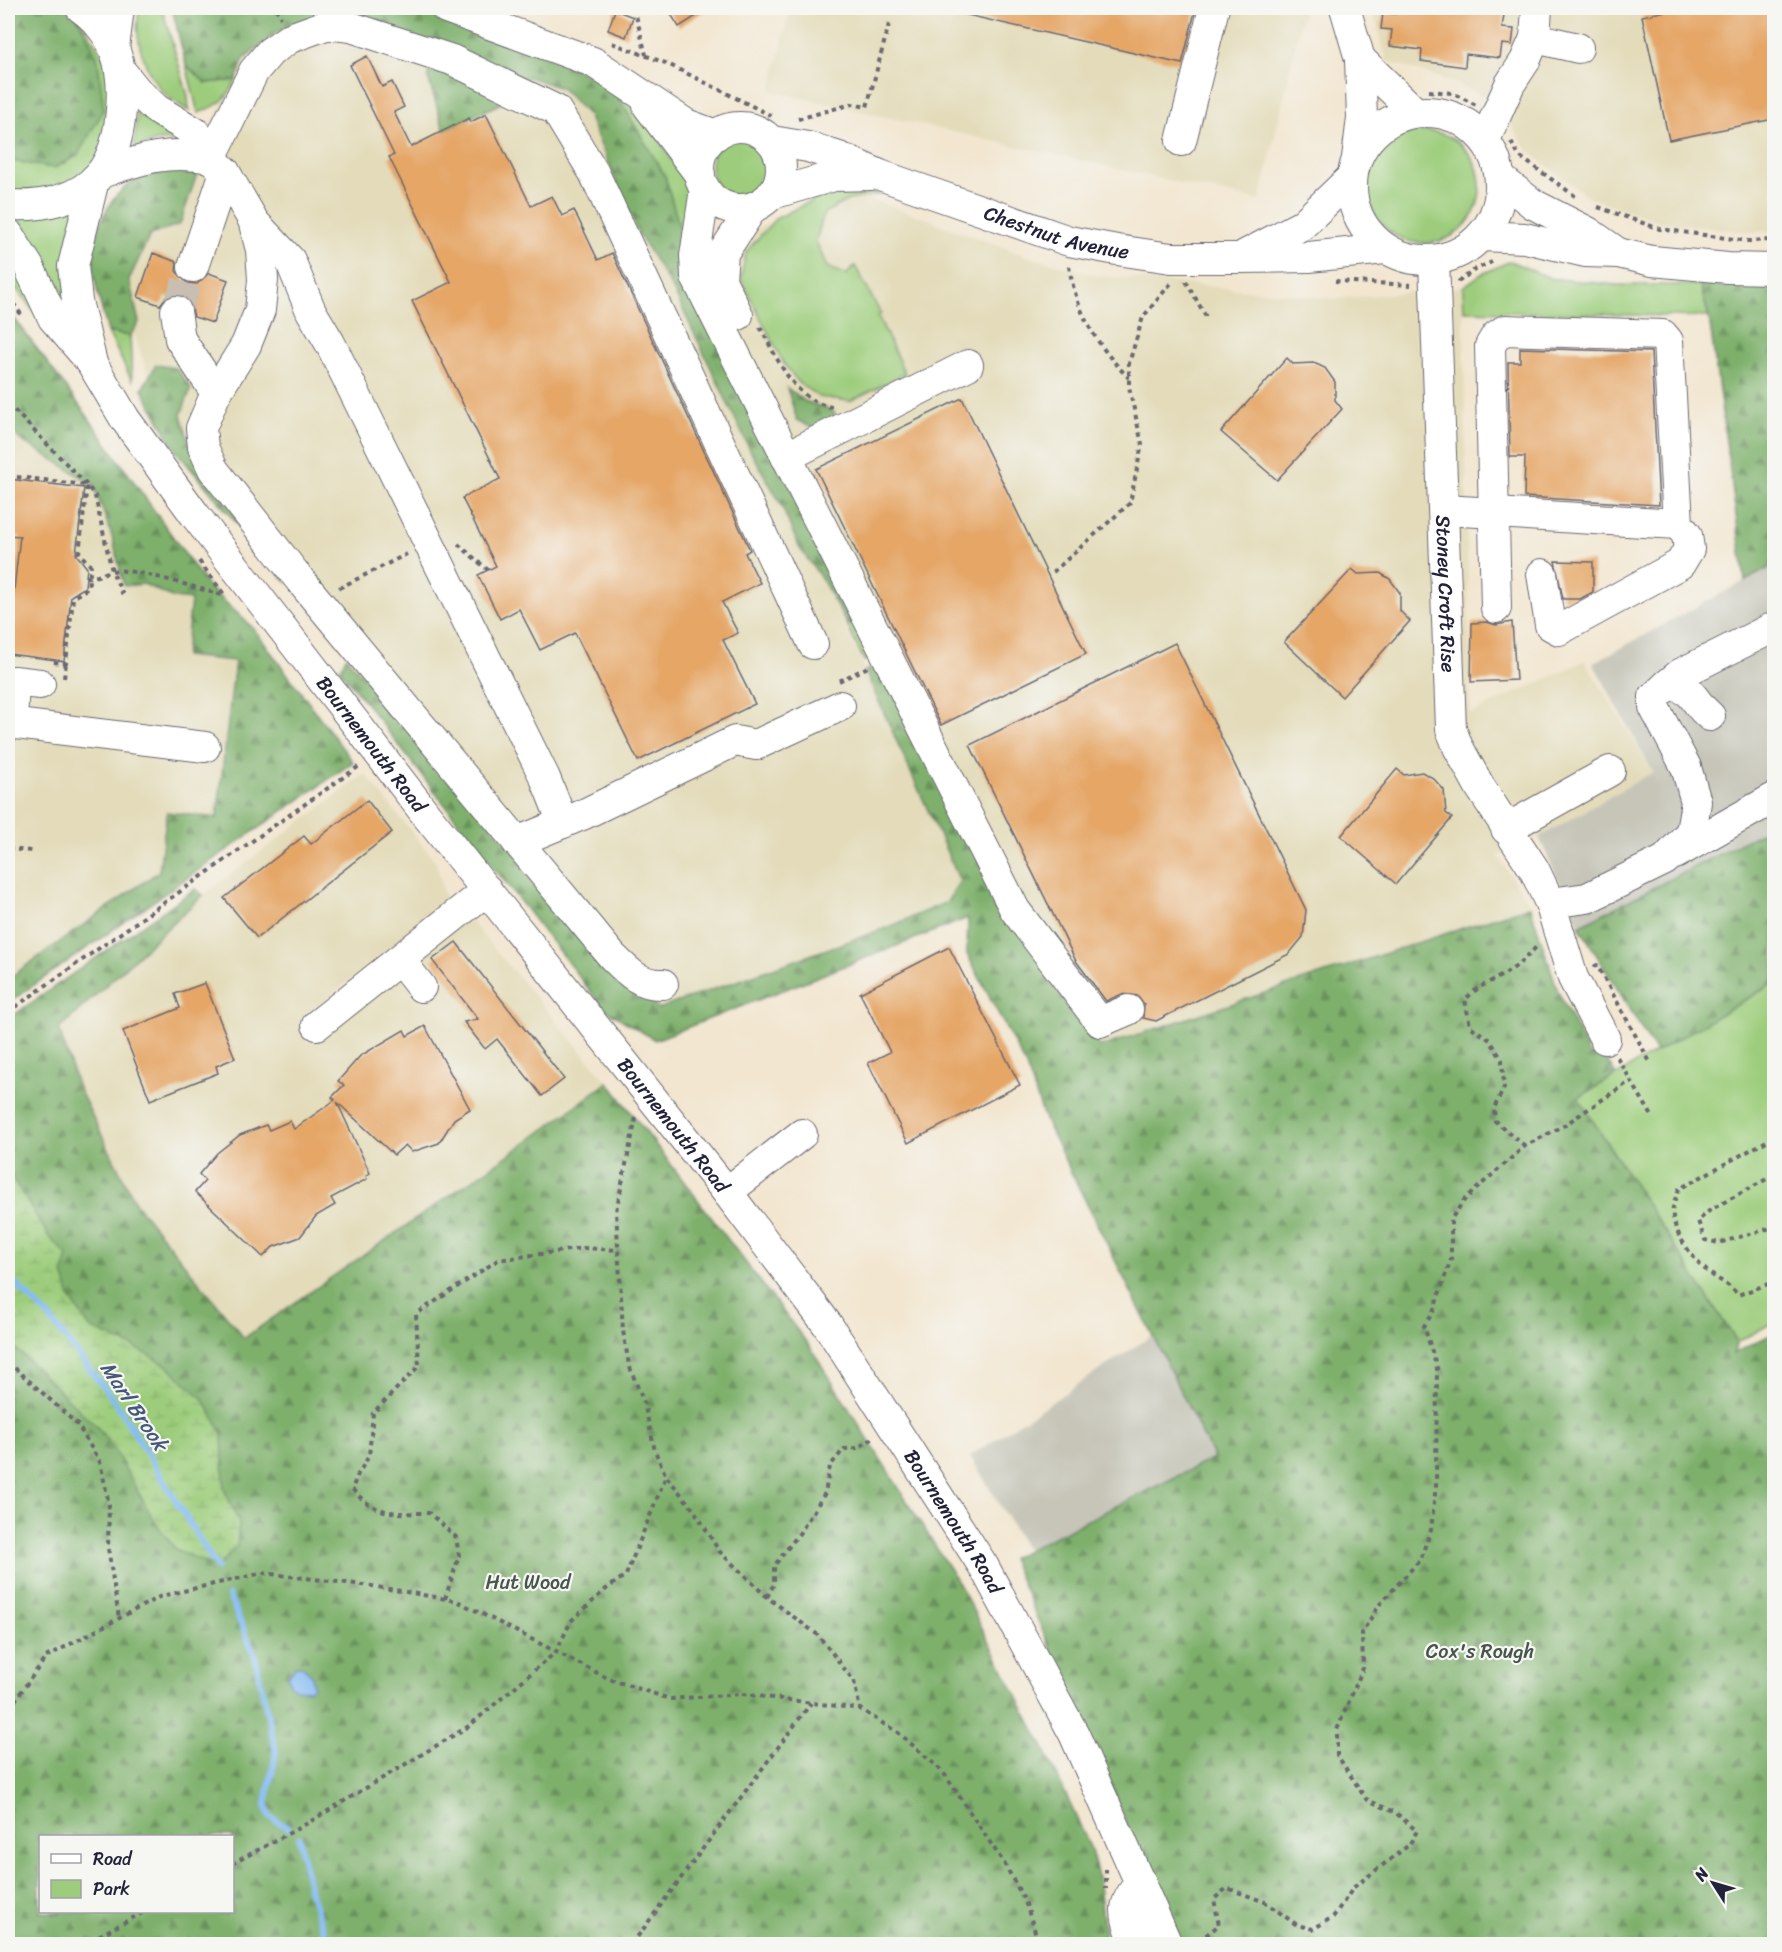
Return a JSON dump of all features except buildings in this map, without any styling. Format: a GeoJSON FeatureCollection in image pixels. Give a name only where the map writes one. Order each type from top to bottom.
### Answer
{"type":"FeatureCollection","features":[{"type":"Feature","properties":{"kind":"street"},"geometry":{"type":"LineString","coordinates":[[81,8],[96,22],[137,91],[156,110],[196,133],[253,220],[290,260],[311,311],[430,543],[545,778],[564,823]]}},
{"type":"Feature","properties":{"kind":"street"},"geometry":{"type":"LineString","coordinates":[[117,59],[119,8]]}},
{"type":"Feature","properties":{"kind":"street"},"geometry":{"type":"LineString","coordinates":[[446,8],[486,14],[593,62],[686,124],[716,135]]}},
{"type":"Feature","properties":{"kind":"street"},"geometry":{"type":"LineString","coordinates":[[1181,141],[1214,8]]}},
{"type":"Feature","properties":{"kind":"street"},"geometry":{"type":"LineString","coordinates":[[1345,8],[1360,59],[1362,118],[1352,198],[1358,218],[1370,235],[1385,249],[1408,259],[1434,260],[1459,252],[1481,236],[1496,209],[1500,178],[1495,158],[1477,119]]}},
{"type":"Feature","properties":{"kind":"street"},"geometry":{"type":"LineString","coordinates":[[1477,119],[1510,84],[1525,61],[1535,38],[1537,8]]}},
{"type":"Feature","properties":{"kind":"street"},"geometry":{"type":"LineString","coordinates":[[193,267],[218,165],[254,71],[270,52],[290,38],[326,25],[351,27],[452,60],[556,110],[594,173],[813,644]]}},
{"type":"Feature","properties":{"kind":"street"},"geometry":{"type":"LineString","coordinates":[[1535,38],[1578,48]]}},
{"type":"Feature","properties":{"kind":"street","name":"Bournemouth Road"},"geometry":{"type":"LineString","coordinates":[[92,362],[77,301],[73,266],[98,177],[113,150],[119,129],[117,59]]}},
{"type":"Feature","properties":{"kind":"street"},"geometry":{"type":"LineString","coordinates":[[1360,59],[1408,105],[1477,119]]}},
{"type":"Feature","properties":{"kind":"street"},"geometry":{"type":"LineString","coordinates":[[636,89],[714,199],[726,207],[739,209],[763,200]]}},
{"type":"Feature","properties":{"kind":"street"},"geometry":{"type":"LineString","coordinates":[[1354,168],[1371,136],[1408,105]]}},
{"type":"Feature","properties":{"kind":"street"},"geometry":{"type":"LineString","coordinates":[[786,457],[786,410],[721,280],[723,253],[780,181],[782,167],[773,129],[727,129],[716,135],[702,152],[702,182],[694,256],[696,277],[786,457],[1015,910],[1100,1023],[1128,1010]]}},
{"type":"Feature","properties":{"kind":"street","name":"Chestnut Avenue"},"geometry":{"type":"LineString","coordinates":[[773,129],[808,147],[839,157],[880,175],[1069,241],[1171,258],[1309,256],[1385,249]]}},
{"type":"Feature","properties":{"kind":"street"},"geometry":{"type":"LineString","coordinates":[[8,205],[54,203],[98,177],[161,154],[184,153],[218,165]]}},
{"type":"Feature","properties":{"kind":"street","name":"Chestnut Avenue"},"geometry":{"type":"LineString","coordinates":[[1240,258],[1302,225],[1354,168]]}},
{"type":"Feature","properties":{"kind":"street","name":"Chestnut Avenue"},"geometry":{"type":"LineString","coordinates":[[763,200],[834,176],[880,175]]}},
{"type":"Feature","properties":{"kind":"street"},"geometry":{"type":"LineString","coordinates":[[1500,178],[1533,204],[1588,232],[1618,253]]}},
{"type":"Feature","properties":{"kind":"street"},"geometry":{"type":"LineString","coordinates":[[253,220],[261,250],[263,280],[260,310],[246,345],[216,393],[201,428],[202,447],[213,469],[318,601],[628,973],[642,981],[663,984]]}},
{"type":"Feature","properties":{"kind":"street","name":"Bournemouth Road"},"geometry":{"type":"LineString","coordinates":[[8,234],[29,267],[53,318],[92,362],[125,418],[195,514],[378,752],[727,1192],[826,1324],[984,1567],[1074,1734],[1167,1944]]}},
{"type":"Feature","properties":{"kind":"street"},"geometry":{"type":"LineString","coordinates":[[1481,236],[1525,238],[1585,252],[1618,253],[1663,262],[1728,268],[1774,269]]}},
{"type":"Feature","properties":{"kind":"street","name":"Stoney Croft Rise"},"geometry":{"type":"LineString","coordinates":[[1434,260],[1451,729],[1458,747],[1506,830],[1534,869],[1550,903],[1573,978],[1605,1039]]}},
{"type":"Feature","properties":{"kind":"street"},"geometry":{"type":"LineString","coordinates":[[176,310],[180,339],[216,393]]}},
{"type":"Feature","properties":{"kind":"street"},"geometry":{"type":"LineString","coordinates":[[1496,608],[1490,346],[1496,336],[1505,330],[1663,335],[1668,341],[1678,524],[1687,536],[1689,549],[1680,564],[1559,630],[1550,625],[1542,574]]}},
{"type":"Feature","properties":{"kind":"street"},"geometry":{"type":"LineString","coordinates":[[786,457],[968,365]]}},
{"type":"Feature","properties":{"kind":"street"},"geometry":{"type":"LineString","coordinates":[[1444,510],[1678,524]]}},
{"type":"Feature","properties":{"kind":"street"},"geometry":{"type":"LineString","coordinates":[[1665,860],[1691,832],[1696,802],[1686,767],[1654,707],[1654,697],[1680,674],[1774,627]]}},
{"type":"Feature","properties":{"kind":"street"},"geometry":{"type":"LineString","coordinates":[[41,672],[14,681],[10,723],[205,747]]}},
{"type":"Feature","properties":{"kind":"street"},"geometry":{"type":"LineString","coordinates":[[1668,684],[1686,689],[1695,695],[1703,710],[1710,716]]}},
{"type":"Feature","properties":{"kind":"street"},"geometry":{"type":"LineString","coordinates":[[517,842],[564,823],[735,741],[756,745],[836,696]]}},
{"type":"Feature","properties":{"kind":"street"},"geometry":{"type":"LineString","coordinates":[[1506,830],[1534,805],[1610,771]]}},
{"type":"Feature","properties":{"kind":"street"},"geometry":{"type":"LineString","coordinates":[[1550,903],[1587,898],[1665,860],[1774,798]]}},
{"type":"Feature","properties":{"kind":"street"},"geometry":{"type":"LineString","coordinates":[[317,1025],[487,890]]}},
{"type":"Feature","properties":{"kind":"street"},"geometry":{"type":"LineString","coordinates":[[400,960],[421,987]]}},
{"type":"Feature","properties":{"kind":"street"},"geometry":{"type":"LineString","coordinates":[[727,1192],[802,1134]]}},
{"type":"Feature","properties":{"kind":"street"},"geometry":{"type":"LineString","coordinates":[[1135,1944],[1124,1909],[1128,1896],[1141,1882]]}},
{"type":"Feature","properties":{"kind":"path"},"geometry":{"type":"LineString","coordinates":[[634,8],[646,56]]}},
{"type":"Feature","properties":{"kind":"path"},"geometry":{"type":"LineString","coordinates":[[797,119],[852,104],[867,107],[889,24]]}},
{"type":"Feature","properties":{"kind":"path"},"geometry":{"type":"LineString","coordinates":[[602,40],[668,63],[773,129]]}},
{"type":"Feature","properties":{"kind":"path"},"geometry":{"type":"LineString","coordinates":[[1408,105],[1426,90],[1452,93],[1477,119],[1519,156],[1576,196]]}},
{"type":"Feature","properties":{"kind":"path"},"geometry":{"type":"LineString","coordinates":[[1596,207],[1660,229],[1748,241],[1774,240]]}},
{"type":"Feature","properties":{"kind":"path"},"geometry":{"type":"LineString","coordinates":[[1069,241],[1072,286],[1081,313],[1095,339],[1129,379]]}},
{"type":"Feature","properties":{"kind":"path"},"geometry":{"type":"LineString","coordinates":[[1053,572],[1130,502],[1142,444],[1129,379],[1129,363],[1143,317],[1172,278]]}},
{"type":"Feature","properties":{"kind":"path"},"geometry":{"type":"LineString","coordinates":[[1185,280],[1206,317]]}},
{"type":"Feature","properties":{"kind":"path"},"geometry":{"type":"LineString","coordinates":[[8,296],[25,319]]}},
{"type":"Feature","properties":{"kind":"path"},"geometry":{"type":"LineString","coordinates":[[754,317],[791,382],[809,398],[829,407],[837,406]]}},
{"type":"Feature","properties":{"kind":"path"},"geometry":{"type":"LineString","coordinates":[[8,404],[95,496],[112,571],[124,597]]}},
{"type":"Feature","properties":{"kind":"path"},"geometry":{"type":"LineString","coordinates":[[8,476],[87,485]]}},
{"type":"Feature","properties":{"kind":"path"},"geometry":{"type":"LineString","coordinates":[[41,672],[66,663],[73,598],[88,588],[91,566],[79,553],[87,485]]}},
{"type":"Feature","properties":{"kind":"path"},"geometry":{"type":"LineString","coordinates":[[318,601],[329,593],[430,543]]}},
{"type":"Feature","properties":{"kind":"path"},"geometry":{"type":"LineString","coordinates":[[198,558],[199,565],[222,595]]}},
{"type":"Feature","properties":{"kind":"path"},"geometry":{"type":"LineString","coordinates":[[88,577],[98,578],[112,571],[150,576],[222,595],[231,600]]}},
{"type":"Feature","properties":{"kind":"path"},"geometry":{"type":"LineString","coordinates":[[836,696],[862,669]]}},
{"type":"Feature","properties":{"kind":"path"},"geometry":{"type":"LineString","coordinates":[[8,1012],[378,752]]}},
{"type":"Feature","properties":{"kind":"path"},"geometry":{"type":"LineString","coordinates":[[8,849],[32,851]]}},
{"type":"Feature","properties":{"kind":"path"},"geometry":{"type":"LineString","coordinates":[[1525,1146],[1494,1121],[1494,1108],[1504,1088],[1502,1060],[1490,1040],[1470,1026],[1465,1000],[1479,986],[1501,976],[1523,961],[1539,944]]}},
{"type":"Feature","properties":{"kind":"path"},"geometry":{"type":"LineString","coordinates":[[1605,1039],[1652,1116]]}},
{"type":"Feature","properties":{"kind":"path"},"geometry":{"type":"LineString","coordinates":[[1188,1944],[1205,1936],[1219,1925],[1214,1899],[1227,1888],[1265,1902],[1297,1925],[1313,1929],[1333,1917],[1354,1887],[1409,1845],[1417,1831],[1396,1813],[1366,1799],[1337,1755],[1337,1730],[1363,1668],[1362,1632],[1380,1604],[1420,1560],[1431,1530],[1436,1485],[1437,1368],[1424,1326],[1433,1312],[1451,1259],[1451,1219],[1465,1199],[1525,1146],[1563,1126],[1630,1080]]}},
{"type":"Feature","properties":{"kind":"path"},"geometry":{"type":"LineString","coordinates":[[645,1119],[638,1111],[616,1211],[623,1331],[629,1365],[645,1403],[655,1451],[666,1476],[694,1510],[719,1551],[767,1597],[818,1635],[854,1681],[860,1709]]}},
{"type":"Feature","properties":{"kind":"path"},"geometry":{"type":"LineString","coordinates":[[1774,1137],[1679,1189],[1672,1209],[1677,1231],[1691,1257],[1711,1274],[1729,1284],[1738,1295],[1774,1282]]}},
{"type":"Feature","properties":{"kind":"path"},"geometry":{"type":"LineString","coordinates":[[1774,1175],[1710,1210],[1698,1221],[1706,1240],[1719,1243],[1774,1227]]}},
{"type":"Feature","properties":{"kind":"path"},"geometry":{"type":"LineString","coordinates":[[445,1599],[459,1556],[456,1537],[429,1513],[392,1513],[367,1506],[352,1489],[357,1474],[369,1456],[373,1413],[419,1366],[416,1314],[498,1260],[583,1248],[619,1250]]}},
{"type":"Feature","properties":{"kind":"path"},"geometry":{"type":"LineString","coordinates":[[8,1364],[77,1424],[100,1462],[110,1504],[108,1548],[119,1617]]}},
{"type":"Feature","properties":{"kind":"path"},"geometry":{"type":"LineString","coordinates":[[872,1427],[883,1445]]}},
{"type":"Feature","properties":{"kind":"path"},"geometry":{"type":"LineString","coordinates":[[767,1597],[774,1584],[774,1566],[801,1531],[825,1493],[830,1466],[844,1449],[857,1448],[877,1436]]}},
{"type":"Feature","properties":{"kind":"path"},"geometry":{"type":"LineString","coordinates":[[234,1863],[306,1824],[469,1726],[556,1652],[572,1621],[605,1590],[626,1575],[666,1476]]}},
{"type":"Feature","properties":{"kind":"path"},"geometry":{"type":"LineString","coordinates":[[8,1727],[14,1702],[46,1657],[161,1596],[263,1573],[372,1586],[457,1601],[609,1679],[670,1699],[742,1694],[860,1709],[900,1734],[943,1772],[1004,1863],[1025,1901],[1039,1944]]}},
{"type":"Feature","properties":{"kind":"path"},"geometry":{"type":"LineString","coordinates":[[632,1944],[811,1703]]}},
{"type":"Feature","properties":{"kind":"path"},"geometry":{"type":"LineString","coordinates":[[1106,1862],[1106,1893]]}},
{"type":"Feature","properties":{"kind":"path"},"geometry":{"type":"LineString","coordinates":[[83,1944],[140,1913]]}},
{"type":"Feature","properties":{"kind":"shaded area"},"geometry":{"type":"Polygon","coordinates":[[[274,8],[561,82],[598,123],[852,642],[976,911],[641,1020],[171,441],[125,307],[135,264],[274,8]]]}},
{"type":"Feature","properties":{"kind":"shaded area"},"geometry":{"type":"Polygon","coordinates":[[[790,8],[1304,8],[1260,201],[771,91],[790,8]]]}},
{"type":"Feature","properties":{"kind":"shaded area"},"geometry":{"type":"Polygon","coordinates":[[[1372,8],[1774,8],[1774,231],[1747,232],[1662,222],[1590,198],[1529,152],[1494,100],[1450,81],[1387,61],[1372,8]]]}},
{"type":"Feature","properties":{"kind":"shaded area"},"geometry":{"type":"Polygon","coordinates":[[[847,190],[1029,257],[1095,275],[1337,299],[1463,287],[1470,714],[1585,661],[1653,772],[1539,836],[1498,856],[1530,906],[1100,1048],[1000,903],[681,273],[755,229],[847,190]]]}},
{"type":"Feature","properties":{"kind":"shaded area"},"geometry":{"type":"Polygon","coordinates":[[[8,310],[88,417],[207,585],[253,628],[353,762],[8,1003],[8,310]]]}},
{"type":"Feature","properties":{"kind":"shaded area"},"geometry":{"type":"Polygon","coordinates":[[[1774,565],[1774,826],[1579,926],[1539,837],[1653,772],[1593,663],[1774,565]]]}},
{"type":"Feature","properties":{"kind":"shaded area"},"geometry":{"type":"Polygon","coordinates":[[[365,774],[436,862],[446,903],[306,1016],[307,1043],[467,917],[608,1082],[527,1142],[244,1338],[136,1204],[77,1085],[59,1028],[203,895],[365,774]]]}},
{"type":"Feature","properties":{"kind":"shaded area"},"geometry":{"type":"Polygon","coordinates":[[[1153,1335],[1214,1458],[1027,1550],[970,1456],[1153,1335]]]}},
{"type":"Feature","properties":{"kind":"green space"},"geometry":{"type":"Polygon","coordinates":[[[8,8],[67,8],[74,11],[97,56],[104,109],[77,156],[54,168],[14,161],[8,157],[8,8]]]}},
{"type":"Feature","properties":{"kind":"green space"},"geometry":{"type":"Polygon","coordinates":[[[74,8],[115,76],[113,131],[95,168],[48,192],[8,190],[8,157],[14,161],[54,168],[77,156],[74,8]]]}},
{"type":"Feature","properties":{"kind":"green space"},"geometry":{"type":"Polygon","coordinates":[[[140,8],[162,8],[188,96],[189,111],[166,95],[146,66],[139,42],[140,8]]]}},
{"type":"Feature","properties":{"kind":"green space"},"geometry":{"type":"Polygon","coordinates":[[[172,8],[427,8],[497,33],[611,85],[665,176],[698,294],[804,513],[823,562],[853,624],[847,625],[822,579],[799,547],[780,502],[752,454],[674,291],[639,235],[588,115],[561,88],[529,77],[511,82],[470,55],[280,30],[244,59],[236,80],[206,83],[186,65],[172,8]]]}},
{"type":"Feature","properties":{"kind":"green space"},"geometry":{"type":"Polygon","coordinates":[[[430,62],[512,98],[444,130],[428,77],[430,62]]]}},
{"type":"Feature","properties":{"kind":"green space"},"geometry":{"type":"Polygon","coordinates":[[[186,65],[206,83],[236,80],[221,102],[198,113],[186,65]]]}},
{"type":"Feature","properties":{"kind":"green space"},"geometry":{"type":"Polygon","coordinates":[[[611,85],[644,115],[688,186],[686,251],[611,85]]]}},
{"type":"Feature","properties":{"kind":"green space"},"geometry":{"type":"Polygon","coordinates":[[[138,106],[181,140],[158,141],[134,148],[138,106]]]}},
{"type":"Feature","properties":{"kind":"green space"},"geometry":{"type":"Polygon","coordinates":[[[1424,131],[1445,135],[1463,148],[1476,166],[1480,187],[1476,208],[1463,226],[1445,239],[1424,243],[1403,239],[1385,226],[1372,208],[1368,187],[1372,166],[1385,148],[1403,135],[1424,131]]]}},
{"type":"Feature","properties":{"kind":"green space"},"geometry":{"type":"Polygon","coordinates":[[[741,137],[762,146],[771,167],[762,188],[741,197],[720,188],[711,167],[720,146],[741,137]]]}},
{"type":"Feature","properties":{"kind":"green space"},"geometry":{"type":"Polygon","coordinates":[[[163,165],[184,165],[197,174],[180,224],[150,235],[129,280],[139,322],[130,336],[108,332],[98,295],[93,262],[98,229],[105,212],[126,186],[163,165]]]}},
{"type":"Feature","properties":{"kind":"green space"},"geometry":{"type":"Polygon","coordinates":[[[848,188],[882,194],[848,200],[824,213],[816,241],[827,267],[846,275],[855,266],[881,314],[878,316],[905,374],[850,401],[819,397],[799,383],[784,364],[741,279],[746,252],[775,219],[813,200],[848,188]]]}},
{"type":"Feature","properties":{"kind":"green space"},"geometry":{"type":"Polygon","coordinates":[[[78,206],[71,305],[17,217],[78,206]]]}},
{"type":"Feature","properties":{"kind":"green space"},"geometry":{"type":"Polygon","coordinates":[[[8,242],[109,410],[8,278],[8,242]]]}},
{"type":"Feature","properties":{"kind":"green space"},"geometry":{"type":"Polygon","coordinates":[[[1510,261],[1550,278],[1616,285],[1700,285],[1709,317],[1464,311],[1463,287],[1480,275],[1510,261]]]}},
{"type":"Feature","properties":{"kind":"green space"},"geometry":{"type":"Polygon","coordinates":[[[1700,285],[1774,286],[1774,565],[1745,581],[1709,317],[1700,285]]]}},
{"type":"Feature","properties":{"kind":"green space"},"geometry":{"type":"Polygon","coordinates":[[[8,310],[88,417],[207,585],[253,628],[353,762],[8,1003],[8,979],[159,871],[167,812],[217,818],[235,661],[185,656],[191,600],[174,598],[144,584],[124,586],[112,536],[93,484],[19,439],[8,425],[8,310]]]}},
{"type":"Feature","properties":{"kind":"green space"},"geometry":{"type":"Polygon","coordinates":[[[108,332],[130,336],[132,381],[108,332]]]}},
{"type":"Feature","properties":{"kind":"green space"},"geometry":{"type":"Polygon","coordinates":[[[156,365],[176,368],[191,388],[181,415],[193,455],[287,583],[176,451],[142,389],[156,365]]]}},
{"type":"Feature","properties":{"kind":"green space"},"geometry":{"type":"Polygon","coordinates":[[[787,388],[805,401],[833,411],[836,416],[813,428],[797,420],[787,388]]]}},
{"type":"Feature","properties":{"kind":"green space"},"geometry":{"type":"Polygon","coordinates":[[[853,624],[873,658],[864,661],[847,625],[853,624]]]}},
{"type":"Feature","properties":{"kind":"green space","name":"Cox's Rough"},"geometry":{"type":"Polygon","coordinates":[[[346,657],[590,941],[658,1009],[889,927],[947,902],[960,881],[865,671],[879,665],[1064,990],[1100,1047],[1530,906],[1558,991],[1590,1056],[1601,1051],[1616,1075],[1578,1098],[1737,1342],[1733,1354],[1774,1333],[1774,1944],[1179,1944],[1011,1558],[1214,1458],[1045,1120],[1026,1066],[967,954],[968,918],[655,1040],[604,1009],[340,670],[346,657]]]}},
{"type":"Feature","properties":{"kind":"green space"},"geometry":{"type":"Polygon","coordinates":[[[1774,826],[1774,983],[1656,1052],[1579,926],[1774,826]]]}},
{"type":"Feature","properties":{"kind":"green space","name":"Hut Wood"},"geometry":{"type":"Polygon","coordinates":[[[195,889],[203,895],[59,1029],[77,1085],[136,1204],[244,1338],[527,1142],[608,1082],[810,1347],[961,1587],[1044,1748],[1090,1847],[1098,1877],[1105,1935],[1084,1944],[8,1944],[8,1019],[195,889]]]}},
{"type":"Feature","properties":{"kind":"green space"},"geometry":{"type":"Polygon","coordinates":[[[1774,983],[1774,1322],[1737,1342],[1577,1098],[1774,983]]]}},
{"type":"Feature","properties":{"kind":"green space"},"geometry":{"type":"Polygon","coordinates":[[[8,1171],[50,1238],[68,1256],[63,1273],[70,1298],[90,1328],[134,1347],[165,1364],[204,1400],[222,1433],[224,1489],[239,1522],[237,1546],[217,1568],[175,1549],[155,1522],[114,1449],[98,1428],[8,1341],[8,1171]]]}},
{"type":"Feature","properties":{"kind":"water"},"geometry":{"type":"Polygon","coordinates":[[[296,1666],[302,1666],[312,1675],[313,1687],[309,1690],[295,1689],[290,1684],[288,1676],[296,1666]]]}},
{"type":"Feature","properties":{"kind":"waterway","name":"Marl Brook"},"geometry":{"type":"LineString","coordinates":[[8,1276],[49,1317],[118,1406],[217,1568]]}},
{"type":"Feature","properties":{"kind":"waterway","name":"Marl Brook"},"geometry":{"type":"LineString","coordinates":[[229,1596],[254,1653],[276,1752],[266,1804],[269,1816],[288,1828]]}},
{"type":"Feature","properties":{"kind":"waterway","name":"Marl Brook"},"geometry":{"type":"LineString","coordinates":[[299,1838],[309,1888],[328,1944]]}},
{"type":"Feature","properties":{"kind":"tunnel"},"geometry":{"type":"LineString","coordinates":[[176,311],[193,267]]}}]}
